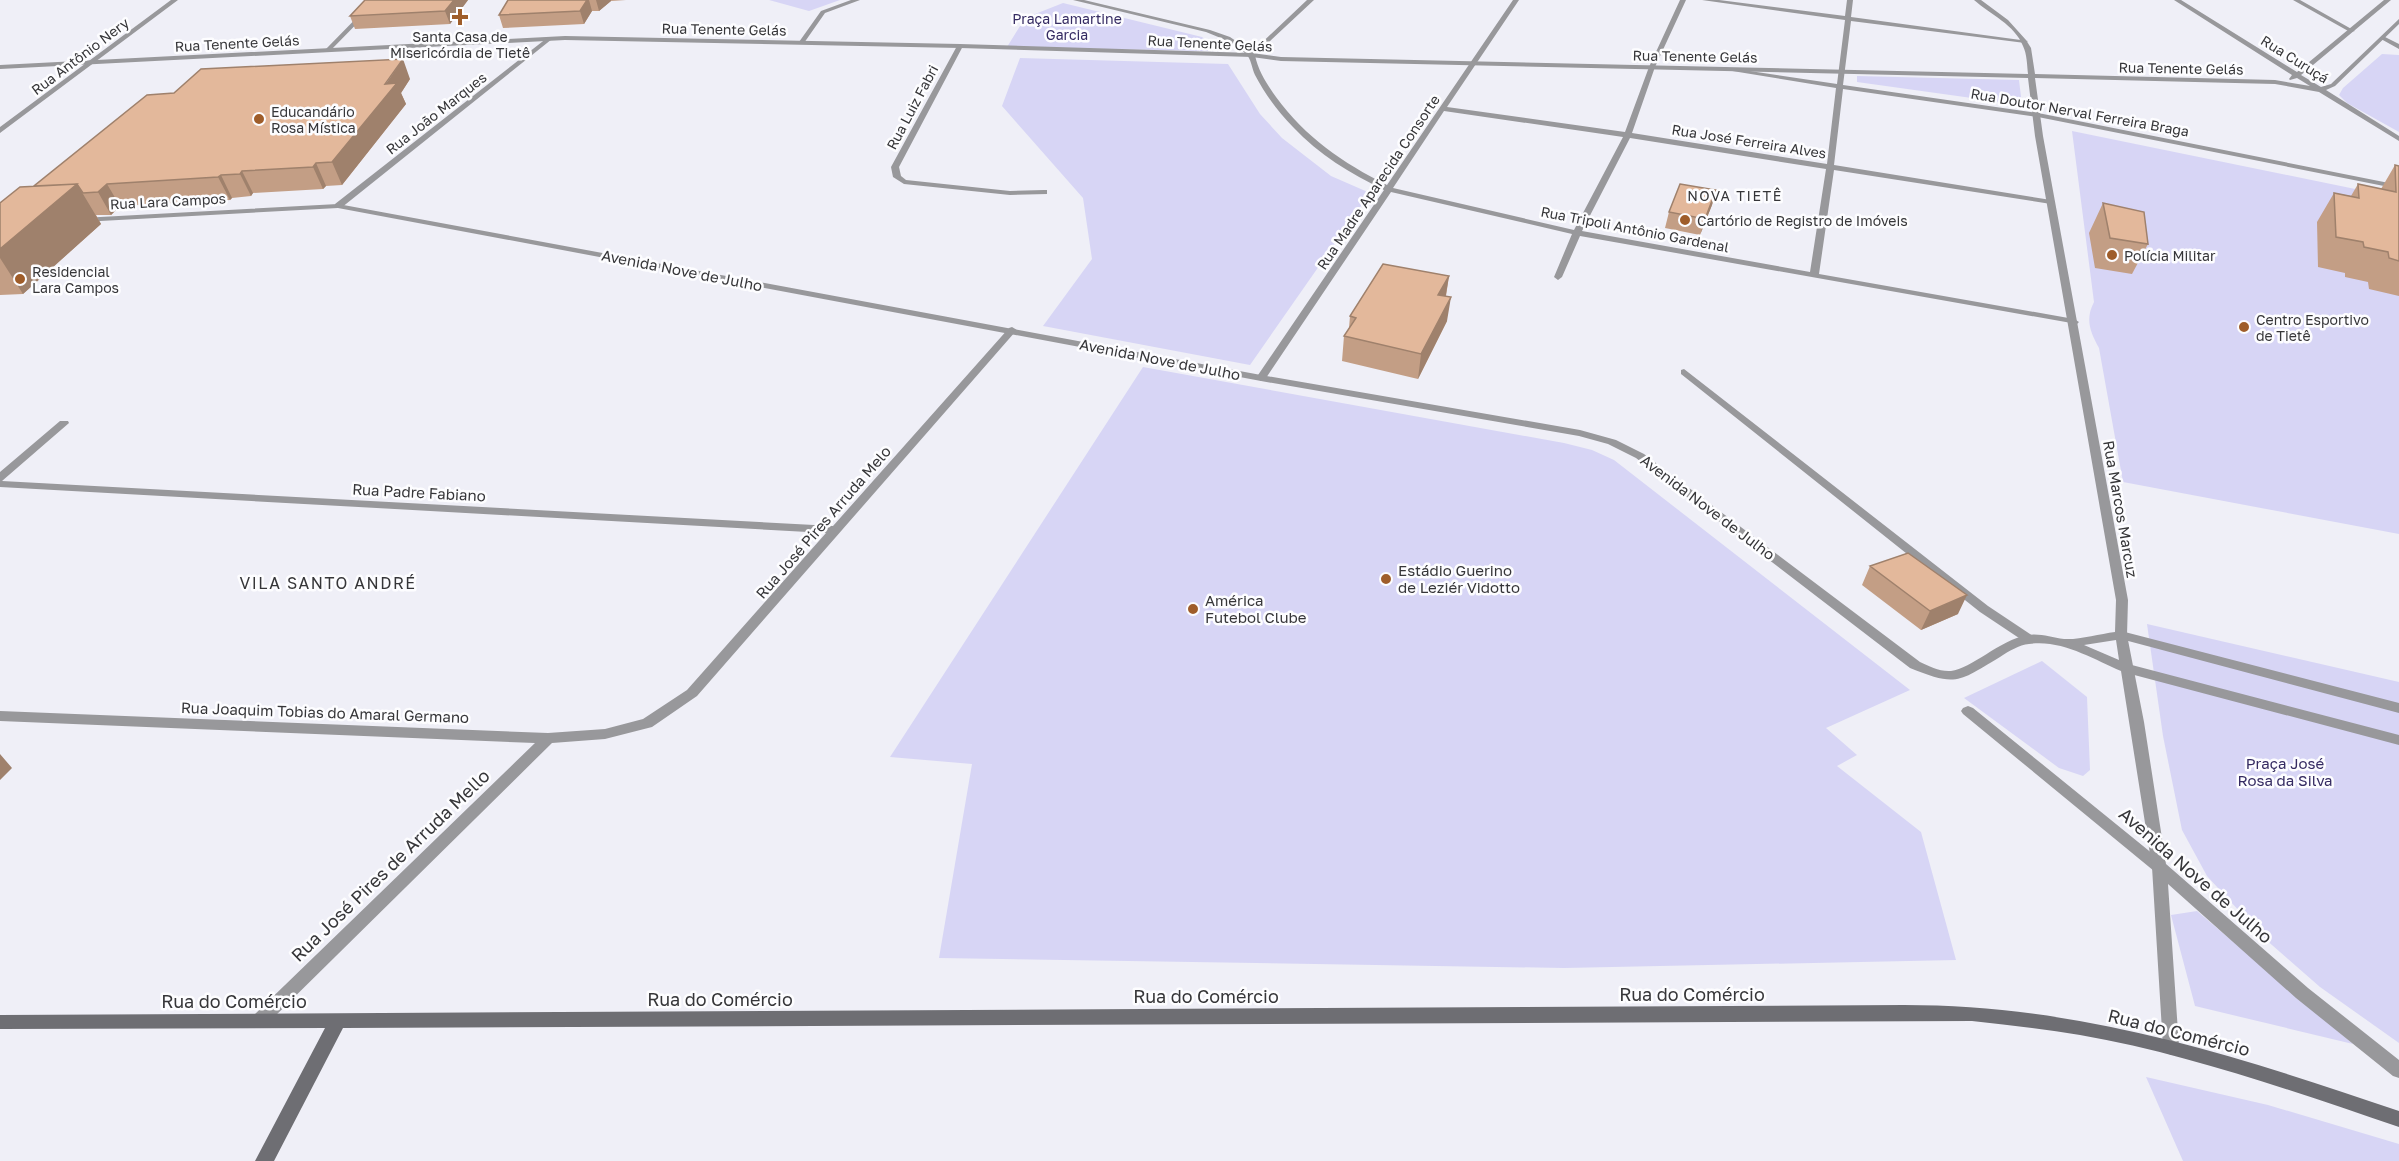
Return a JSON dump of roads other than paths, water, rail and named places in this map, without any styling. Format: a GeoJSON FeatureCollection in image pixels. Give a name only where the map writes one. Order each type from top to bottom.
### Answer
{"type":"FeatureCollection","features":[{"type":"Feature","properties":{"kind":"main road","name":"Rua do Comércio"},"geometry":{"type":"LineString","coordinates":[[0,1022],[1972,1014],[2060,1024],[2171,1047],[2260,1072],[2399,1119]]}},
{"type":"Feature","properties":{"kind":"main road"},"geometry":{"type":"LineString","coordinates":[[264,1161],[338,1020]]}},
{"type":"Feature","properties":{"kind":"street","name":"Rua Antônio Nery"},"geometry":{"type":"LineString","coordinates":[[0,130],[175,0]]}},
{"type":"Feature","properties":{"kind":"street"},"geometry":{"type":"LineString","coordinates":[[328,50],[376,0]]}},
{"type":"Feature","properties":{"kind":"street"},"geometry":{"type":"LineString","coordinates":[[802,42],[823,12],[857,0]]}},
{"type":"Feature","properties":{"kind":"street"},"geometry":{"type":"LineString","coordinates":[[1082,1],[1208,31],[1228,38],[1252,55],[1311,0]]}},
{"type":"Feature","properties":{"kind":"street","name":"Rua Madre Aparecida Consorte"},"geometry":{"type":"LineString","coordinates":[[1261,378],[1516,0]]}},
{"type":"Feature","properties":{"kind":"street"},"geometry":{"type":"LineString","coordinates":[[1558,277],[1629,135],[1652,67],[1683,0]]}},
{"type":"Feature","properties":{"kind":"street"},"geometry":{"type":"LineString","coordinates":[[1705,0],[2025,41]]}},
{"type":"Feature","properties":{"kind":"street"},"geometry":{"type":"LineString","coordinates":[[1814,275],[1830,168],[1850,0]]}},
{"type":"Feature","properties":{"kind":"street"},"geometry":{"type":"LineString","coordinates":[[1977,0],[2025,41]]}},
{"type":"Feature","properties":{"kind":"street","name":"Rua Curuçá"},"geometry":{"type":"LineString","coordinates":[[2177,0],[2398,138]]}},
{"type":"Feature","properties":{"kind":"street"},"geometry":{"type":"LineString","coordinates":[[2296,0],[2352,31]]}},
{"type":"Feature","properties":{"kind":"street"},"geometry":{"type":"LineString","coordinates":[[2298,75],[2388,0]]}},
{"type":"Feature","properties":{"kind":"street"},"geometry":{"type":"LineString","coordinates":[[2320,90],[2333,85],[2399,21]]}},
{"type":"Feature","properties":{"kind":"street","name":"Rua Tenente Gelás"},"geometry":{"type":"LineString","coordinates":[[0,67],[549,39],[802,42],[1473,64],[2275,82],[2320,90]]}},
{"type":"Feature","properties":{"kind":"street","name":"Rua João Marques"},"geometry":{"type":"LineString","coordinates":[[338,206],[549,39]]}},
{"type":"Feature","properties":{"kind":"street"},"geometry":{"type":"LineString","coordinates":[[2383,39],[2399,47]]}},
{"type":"Feature","properties":{"kind":"street","name":"Rua Marcos Marcuz"},"geometry":{"type":"LineString","coordinates":[[2025,41],[2038,115],[2039,136],[2122,600],[2121,635],[2159,867],[2171,1047]]}},
{"type":"Feature","properties":{"kind":"street","name":"Rua Luiz Fabri"},"geometry":{"type":"LineString","coordinates":[[960,46],[895,167],[897,177],[904,182],[998,192],[1044,192]]}},
{"type":"Feature","properties":{"kind":"street","name":"Rua Tripoli Antônio Gardenal"},"geometry":{"type":"LineString","coordinates":[[1252,55],[1253,68],[1283,113],[1302,135],[1344,165],[1389,189],[1578,233],[2074,322]]}},
{"type":"Feature","properties":{"kind":"street","name":"Rua Doutor Nerval Ferreira Braga"},"geometry":{"type":"LineString","coordinates":[[1718,69],[2038,115],[2399,187]]}},
{"type":"Feature","properties":{"kind":"street","name":"Rua Tenente Gelás"},"geometry":{"type":"LineString","coordinates":[[2275,82],[2298,75]]}},
{"type":"Feature","properties":{"kind":"street","name":"Rua José Ferreira Alves"},"geometry":{"type":"LineString","coordinates":[[1443,109],[1629,135],[2051,202]]}},
{"type":"Feature","properties":{"kind":"street","name":"Rua Lara Campos"},"geometry":{"type":"LineString","coordinates":[[70,221],[338,206]]}},
{"type":"Feature","properties":{"kind":"street","name":"Avenida Nove de Julho"},"geometry":{"type":"LineString","coordinates":[[338,206],[1261,378],[1580,433],[1612,442],[1640,456],[1682,485],[1915,665],[1938,674],[1953,676],[2013,644],[2029,639]]}},
{"type":"Feature","properties":{"kind":"street","name":"Rua José Pires Arruda Melo"},"geometry":{"type":"LineString","coordinates":[[647,723],[692,693],[1012,330]]}},
{"type":"Feature","properties":{"kind":"street"},"geometry":{"type":"LineString","coordinates":[[1684,372],[1984,609],[2029,639],[2065,643],[2121,635],[2399,708]]}},
{"type":"Feature","properties":{"kind":"street"},"geometry":{"type":"LineString","coordinates":[[0,478],[64,423]]}},
{"type":"Feature","properties":{"kind":"street","name":"Rua Padre Fabiano"},"geometry":{"type":"LineString","coordinates":[[0,484],[836,530]]}},
{"type":"Feature","properties":{"kind":"street"},"geometry":{"type":"LineString","coordinates":[[2065,643],[2128,669],[2399,740]]}},
{"type":"Feature","properties":{"kind":"street","name":"Avenida Nove de Julho"},"geometry":{"type":"LineString","coordinates":[[1968,711],[2159,867],[2302,993],[2399,1070]]}},
{"type":"Feature","properties":{"kind":"street","name":"Rua Joaquim Tobias do Amaral Germano"},"geometry":{"type":"LineString","coordinates":[[0,716],[548,738],[605,734],[647,723]]}},
{"type":"Feature","properties":{"kind":"street","name":"Rua José Pires de Arruda Mello"},"geometry":{"type":"LineString","coordinates":[[260,1020],[548,738]]}},
{"type":"Feature","properties":{"kind":"place","name":"Santa Casa de Misericórdia de Tietê"},"geometry":{"type":"Point","coordinates":[460,17]}},
{"type":"Feature","properties":{"kind":"place","name":"Educandário Rosa Mística"},"geometry":{"type":"Point","coordinates":[259,119]}},
{"type":"Feature","properties":{"kind":"place","name":"Cartório de Registro de Imóveis"},"geometry":{"type":"Point","coordinates":[1685,220]}},
{"type":"Feature","properties":{"kind":"place","name":"Polícia Militar"},"geometry":{"type":"Point","coordinates":[2112,255]}},
{"type":"Feature","properties":{"kind":"place","name":"Residencial Lara Campos"},"geometry":{"type":"Point","coordinates":[20,279]}},
{"type":"Feature","properties":{"kind":"place","name":"Centro Esportivo de Tietê"},"geometry":{"type":"Point","coordinates":[2244,327]}},
{"type":"Feature","properties":{"kind":"place","name":"Estádio Guerino de Leziér Vidotto"},"geometry":{"type":"Point","coordinates":[1386,579]}},
{"type":"Feature","properties":{"kind":"place","name":"América Futebol Clube"},"geometry":{"type":"Point","coordinates":[1193,609]}},
{"type":"Feature","properties":{"kind":"district","name":"NOVA TIETÊ"},"geometry":{"type":"Point","coordinates":[1735,195]}},
{"type":"Feature","properties":{"kind":"district","name":"VILA SANTO ANDRÉ"},"geometry":{"type":"Point","coordinates":[328,583]}},
{"type":"Feature","properties":{"kind":"park label","name":"Praça Lamartine Garcia"},"geometry":{"type":"Point","coordinates":[1067,26]}},
{"type":"Feature","properties":{"kind":"park label","name":"Praça José Rosa da Silva"},"geometry":{"type":"Point","coordinates":[2285,772]}}]}
